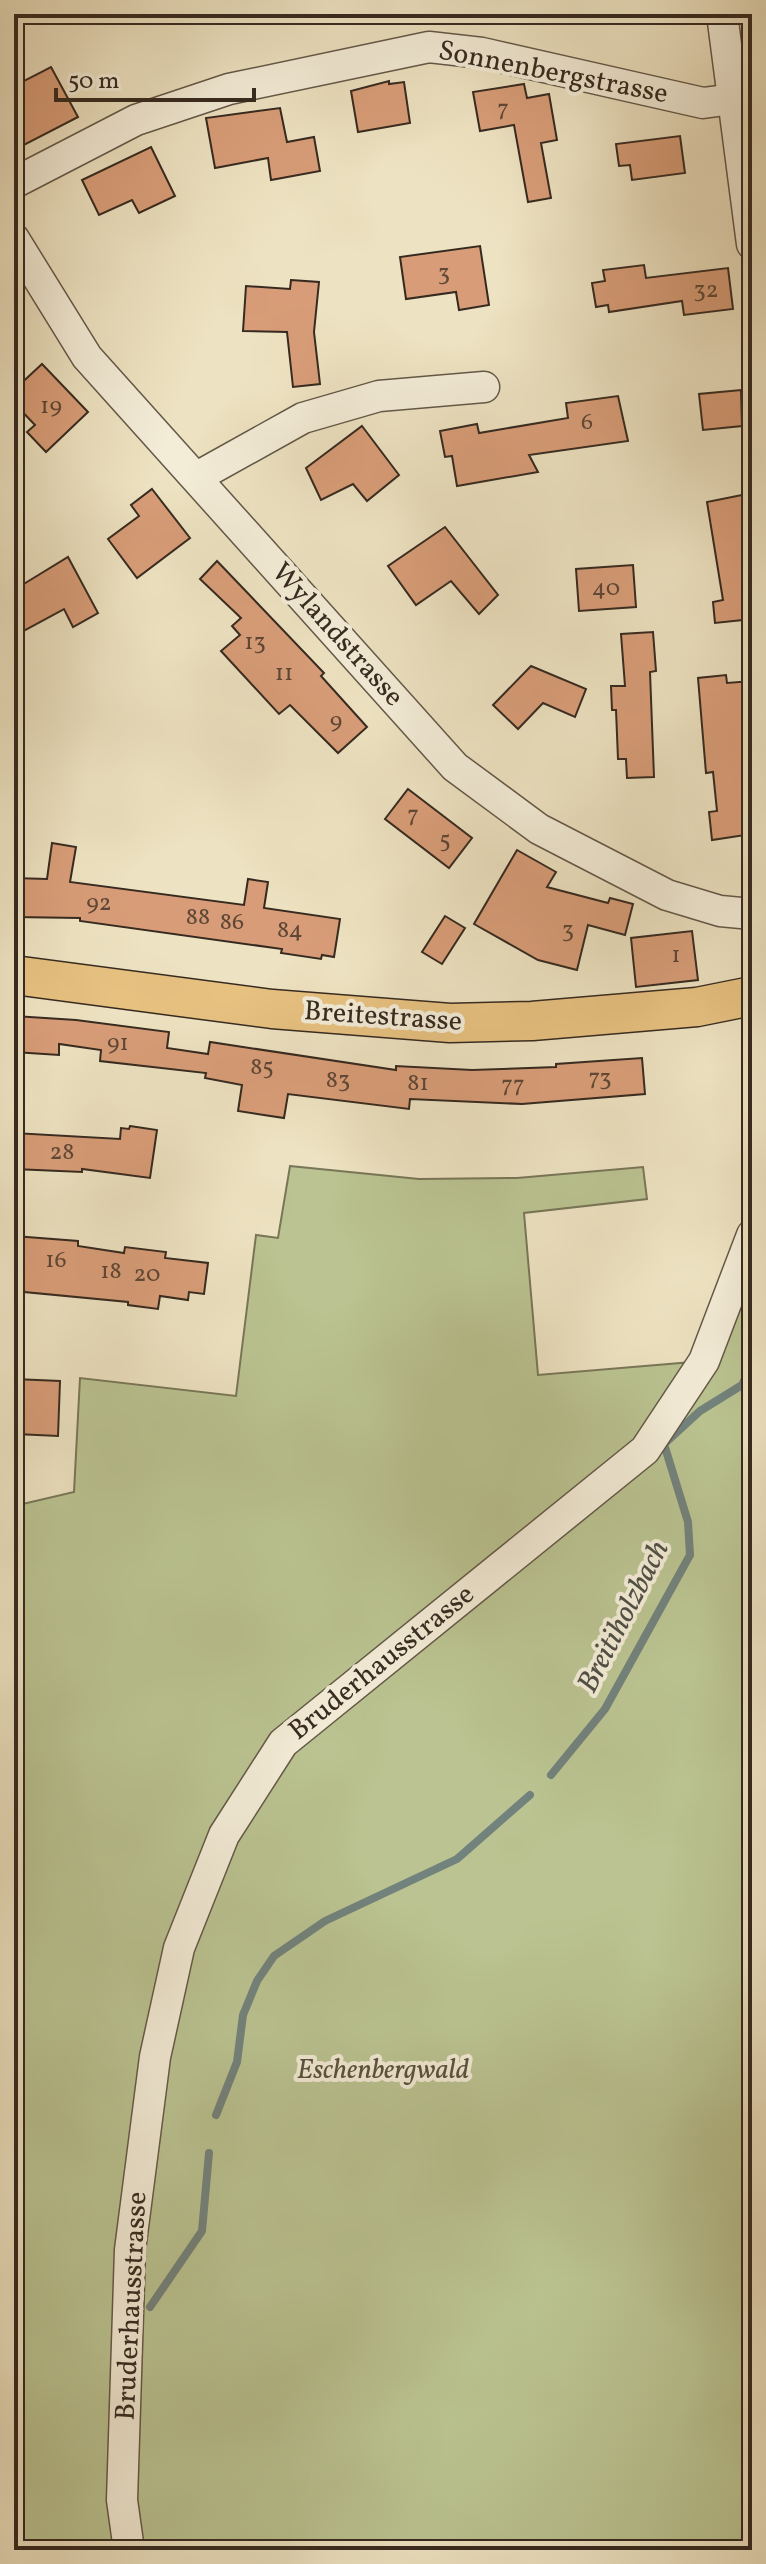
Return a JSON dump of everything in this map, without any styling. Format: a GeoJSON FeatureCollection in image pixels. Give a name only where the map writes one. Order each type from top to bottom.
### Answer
{"type":"FeatureCollection","features":[{"type":"Feature","properties":{"kind":"main road","name":"Breitestrasse"},"geometry":{"type":"LineString","coordinates":[[14,975],[272,1009],[450,1023],[532,1021],[682,1009],[752,996]]}},
{"type":"Feature","properties":{"kind":"street"},"geometry":{"type":"LineString","coordinates":[[722,14],[752,244]]}},
{"type":"Feature","properties":{"kind":"street","name":"Sonnenbergstrasse"},"geometry":{"type":"LineString","coordinates":[[14,183],[136,120],[229,89],[429,47],[482,53],[703,103],[733,99]]}},
{"type":"Feature","properties":{"kind":"street","name":"Wylandstrasse"},"geometry":{"type":"LineString","coordinates":[[14,239],[87,357],[455,767],[539,829],[667,895],[720,911],[752,914]]}},
{"type":"Feature","properties":{"kind":"street"},"geometry":{"type":"LineString","coordinates":[[197,477],[303,418],[379,396],[484,387]]}},
{"type":"Feature","properties":{"kind":"street","name":"Bruderhausstrasse"},"geometry":{"type":"LineString","coordinates":[[129,2550],[122,2500],[130,2250],[155,2057],[179,1948],[224,1835],[283,1743],[645,1450],[704,1361],[752,1235]]}},
{"type":"Feature","properties":{"kind":"green space","name":"Eschenbergwald"},"geometry":{"type":"Polygon","coordinates":[[[290,1166],[419,1179],[517,1178],[643,1167],[647,1199],[524,1213],[538,1375],[704,1361],[752,1235],[752,2550],[14,2550],[14,1506],[74,1492],[80,1378],[236,1396],[256,1235],[278,1238],[290,1166]]]}},
{"type":"Feature","properties":{"kind":"building"},"geometry":{"type":"Polygon","coordinates":[[[51,67],[78,117],[20,147],[14,136],[14,86],[51,67]]]}},
{"type":"Feature","properties":{"kind":"building"},"geometry":{"type":"Polygon","coordinates":[[[389,81],[389,84],[404,82],[410,123],[358,132],[351,91],[389,81]]]}},
{"type":"Feature","properties":{"kind":"building"},"geometry":{"type":"Polygon","coordinates":[[[524,84],[527,98],[549,94],[557,140],[541,143],[551,198],[528,202],[514,125],[480,131],[473,92],[524,84]]]}},
{"type":"Feature","properties":{"kind":"building"},"geometry":{"type":"Polygon","coordinates":[[[280,108],[287,142],[314,137],[320,171],[271,180],[268,158],[215,168],[206,118],[280,108]]]}},
{"type":"Feature","properties":{"kind":"building"},"geometry":{"type":"Polygon","coordinates":[[[680,136],[685,173],[632,180],[630,165],[619,166],[616,144],[680,136]]]}},
{"type":"Feature","properties":{"kind":"building"},"geometry":{"type":"Polygon","coordinates":[[[151,147],[175,196],[139,213],[132,200],[99,215],[82,180],[151,147]]]}},
{"type":"Feature","properties":{"kind":"building"},"geometry":{"type":"Polygon","coordinates":[[[480,246],[489,305],[459,310],[456,292],[406,299],[400,257],[480,246]]]}},
{"type":"Feature","properties":{"kind":"building"},"geometry":{"type":"Polygon","coordinates":[[[644,265],[646,278],[728,268],[733,309],[684,315],[682,301],[609,312],[608,305],[596,307],[592,283],[605,281],[603,270],[644,265]]]}},
{"type":"Feature","properties":{"kind":"building"},"geometry":{"type":"Polygon","coordinates":[[[291,280],[319,282],[314,332],[320,384],[293,387],[287,332],[243,331],[246,286],[290,289],[291,280]]]}},
{"type":"Feature","properties":{"kind":"building"},"geometry":{"type":"Polygon","coordinates":[[[42,364],[88,412],[46,452],[27,432],[35,425],[14,403],[14,390],[42,364]]]}},
{"type":"Feature","properties":{"kind":"building"},"geometry":{"type":"Polygon","coordinates":[[[741,390],[742,426],[703,430],[699,394],[741,390]]]}},
{"type":"Feature","properties":{"kind":"building"},"geometry":{"type":"Polygon","coordinates":[[[618,396],[628,441],[529,455],[538,472],[457,486],[452,456],[445,457],[440,431],[477,424],[479,433],[568,418],[566,403],[618,396]]]}},
{"type":"Feature","properties":{"kind":"building"},"geometry":{"type":"Polygon","coordinates":[[[362,426],[399,475],[367,501],[353,484],[321,500],[306,468],[362,426]]]}},
{"type":"Feature","properties":{"kind":"building"},"geometry":{"type":"Polygon","coordinates":[[[152,489],[190,538],[137,578],[108,539],[139,516],[131,505],[152,489]]]}},
{"type":"Feature","properties":{"kind":"building"},"geometry":{"type":"Polygon","coordinates":[[[752,493],[752,619],[715,623],[713,602],[723,600],[707,502],[752,493]]]}},
{"type":"Feature","properties":{"kind":"building"},"geometry":{"type":"Polygon","coordinates":[[[445,527],[498,595],[479,614],[451,581],[416,605],[388,566],[445,527]]]}},
{"type":"Feature","properties":{"kind":"building"},"geometry":{"type":"Polygon","coordinates":[[[68,557],[98,613],[73,627],[64,609],[20,633],[14,622],[14,590],[68,557]]]}},
{"type":"Feature","properties":{"kind":"building"},"geometry":{"type":"Polygon","coordinates":[[[217,561],[324,673],[321,676],[367,727],[338,753],[290,705],[279,714],[221,651],[240,635],[232,626],[241,618],[200,579],[217,561]]]}},
{"type":"Feature","properties":{"kind":"building"},"geometry":{"type":"Polygon","coordinates":[[[633,565],[636,607],[579,611],[576,569],[633,565]]]}},
{"type":"Feature","properties":{"kind":"building"},"geometry":{"type":"Polygon","coordinates":[[[653,632],[656,671],[650,672],[654,777],[627,778],[626,759],[618,759],[616,710],[612,710],[611,686],[625,686],[621,634],[653,632]]]}},
{"type":"Feature","properties":{"kind":"building"},"geometry":{"type":"Polygon","coordinates":[[[531,666],[586,689],[575,717],[543,703],[518,729],[493,705],[531,666]]]}},
{"type":"Feature","properties":{"kind":"building"},"geometry":{"type":"Polygon","coordinates":[[[726,675],[727,683],[752,681],[752,834],[712,840],[709,812],[717,811],[713,772],[706,773],[698,678],[726,675]]]}},
{"type":"Feature","properties":{"kind":"building"},"geometry":{"type":"Polygon","coordinates":[[[408,789],[472,838],[449,868],[385,819],[408,789]]]}},
{"type":"Feature","properties":{"kind":"building"},"geometry":{"type":"Polygon","coordinates":[[[52,843],[76,847],[70,882],[244,905],[248,879],[268,882],[264,908],[340,919],[334,957],[322,955],[321,959],[281,953],[282,949],[80,921],[80,918],[14,917],[14,878],[47,879],[52,843]]]}},
{"type":"Feature","properties":{"kind":"building"},"geometry":{"type":"Polygon","coordinates":[[[517,850],[556,872],[547,887],[608,903],[610,898],[633,904],[625,935],[588,925],[577,970],[538,960],[474,924],[517,850]]]}},
{"type":"Feature","properties":{"kind":"building"},"geometry":{"type":"Polygon","coordinates":[[[445,916],[465,928],[442,964],[422,952],[445,916]]]}},
{"type":"Feature","properties":{"kind":"building"},"geometry":{"type":"Polygon","coordinates":[[[692,931],[698,980],[636,987],[631,938],[692,931]]]}},
{"type":"Feature","properties":{"kind":"building"},"geometry":{"type":"Polygon","coordinates":[[[14,1016],[169,1032],[167,1048],[208,1054],[210,1042],[396,1070],[396,1066],[472,1070],[556,1067],[556,1064],[642,1058],[645,1094],[522,1104],[410,1099],[409,1109],[288,1094],[284,1118],[238,1111],[242,1085],[205,1078],[206,1073],[100,1061],[101,1050],[59,1044],[59,1055],[14,1052],[14,1016]]]}},
{"type":"Feature","properties":{"kind":"building"},"geometry":{"type":"Polygon","coordinates":[[[130,1126],[157,1130],[150,1178],[82,1169],[82,1172],[14,1169],[14,1133],[120,1139],[121,1128],[129,1129],[130,1126]]]}},
{"type":"Feature","properties":{"kind":"building"},"geometry":{"type":"Polygon","coordinates":[[[14,1236],[78,1241],[78,1246],[124,1253],[125,1247],[166,1252],[165,1258],[208,1263],[204,1294],[189,1292],[188,1300],[160,1296],[158,1309],[128,1305],[128,1302],[14,1291],[14,1236]]]}},
{"type":"Feature","properties":{"kind":"building"},"geometry":{"type":"Polygon","coordinates":[[[14,1379],[60,1381],[58,1436],[16,1434],[14,1379]]]}},
{"type":"Feature","properties":{"kind":"waterway","name":"Breitiholzbach"},"geometry":{"type":"LineString","coordinates":[[551,1775],[605,1709],[690,1555],[688,1522],[664,1444],[700,1411],[742,1385],[752,1364]]}},
{"type":"Feature","properties":{"kind":"waterway","name":"Breitiholzbach"},"geometry":{"type":"LineString","coordinates":[[216,2115],[237,2062],[243,2015],[257,1981],[274,1956],[325,1921],[457,1859],[530,1795]]}},
{"type":"Feature","properties":{"kind":"waterway"},"geometry":{"type":"LineString","coordinates":[[150,2307],[202,2231],[209,2153]]}}]}
